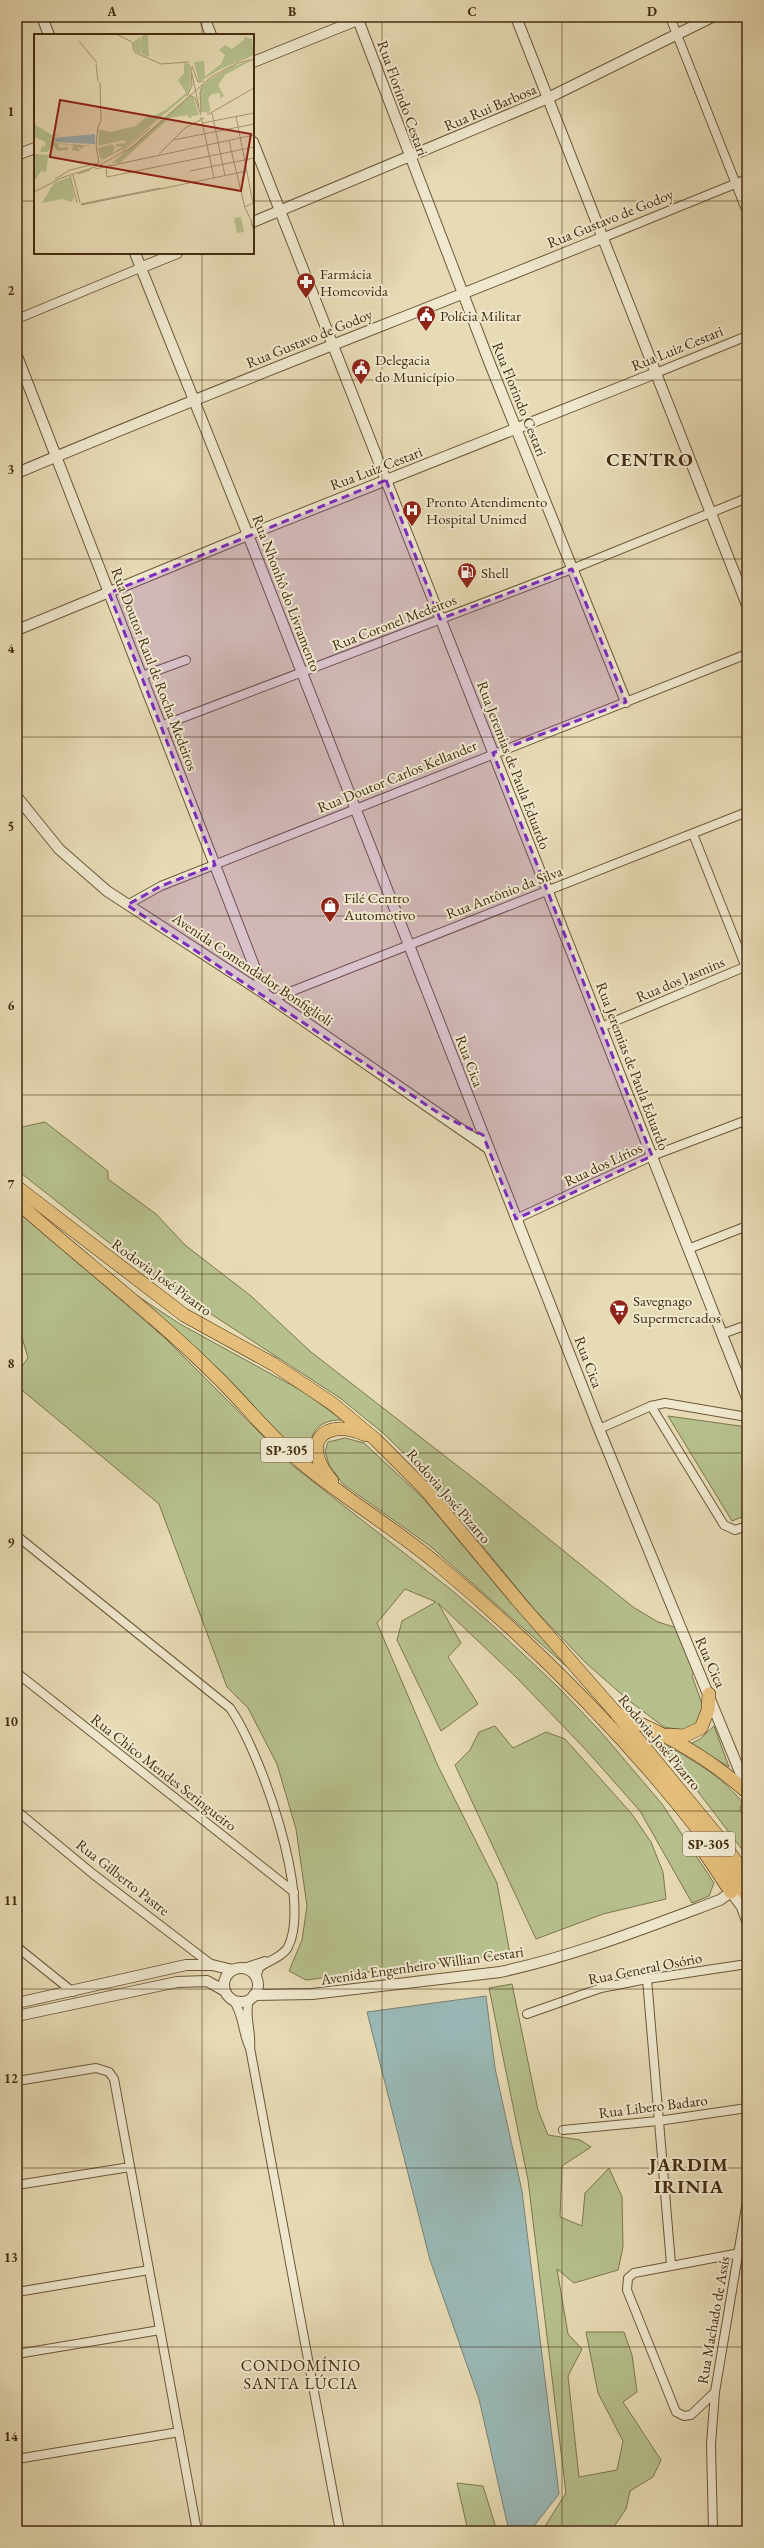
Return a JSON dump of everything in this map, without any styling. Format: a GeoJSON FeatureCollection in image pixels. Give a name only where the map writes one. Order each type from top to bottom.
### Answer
{"type":"FeatureCollection","features":[{"type":"Feature","properties":{"kind":"main road","name":"Rodovia José Pizarro"},"geometry":{"type":"LineString","coordinates":[[17,1187],[172,1307],[273,1364],[333,1404],[376,1440],[426,1490],[519,1602],[617,1714],[720,1840],[747,1876]]}},
{"type":"Feature","properties":{"kind":"main road","name":"Rodovia José Pizarro"},"geometry":{"type":"LineString","coordinates":[[17,1202],[216,1375],[289,1452],[346,1497],[403,1536],[490,1608],[587,1701],[668,1793],[747,1896]]}},
{"type":"Feature","properties":{"kind":"main road"},"geometry":{"type":"LineString","coordinates":[[346,1497],[319,1464],[316,1448],[319,1438],[325,1432],[343,1428],[353,1430],[376,1440]]}},
{"type":"Feature","properties":{"kind":"main road"},"geometry":{"type":"LineString","coordinates":[[662,1734],[684,1736],[701,1728],[708,1710],[709,1694]]}},
{"type":"Feature","properties":{"kind":"main road"},"geometry":{"type":"LineString","coordinates":[[587,1701],[672,1806],[731,1892]]}},
{"type":"Feature","properties":{"kind":"main road"},"geometry":{"type":"LineString","coordinates":[[617,1714],[662,1734],[712,1762],[747,1792]]}},
{"type":"Feature","properties":{"kind":"street"},"geometry":{"type":"LineString","coordinates":[[42,17],[50,34]]}},
{"type":"Feature","properties":{"kind":"street"},"geometry":{"type":"LineString","coordinates":[[204,17],[211,34]]}},
{"type":"Feature","properties":{"kind":"street"},"geometry":{"type":"LineString","coordinates":[[516,17],[546,99],[747,605]]}},
{"type":"Feature","properties":{"kind":"street"},"geometry":{"type":"LineString","coordinates":[[670,17],[747,212]]}},
{"type":"Feature","properties":{"kind":"street","name":"Rua Rui Barbosa"},"geometry":{"type":"LineString","coordinates":[[254,222],[410,158],[546,99],[712,17]]}},
{"type":"Feature","properties":{"kind":"street"},"geometry":{"type":"LineString","coordinates":[[254,62],[360,18]]}},
{"type":"Feature","properties":{"kind":"street","name":"Rua Florindo Cestari"},"geometry":{"type":"LineString","coordinates":[[360,18],[410,158],[463,295],[626,702]]}},
{"type":"Feature","properties":{"kind":"street","name":"Rua Jeremias de Paula Eduardo"},"geometry":{"type":"LineString","coordinates":[[254,145],[747,1398]]}},
{"type":"Feature","properties":{"kind":"street"},"geometry":{"type":"LineString","coordinates":[[17,155],[34,148]]}},
{"type":"Feature","properties":{"kind":"street","name":"Rua Gustavo de Godoy"},"geometry":{"type":"LineString","coordinates":[[17,473],[333,344],[463,295],[747,179]]}},
{"type":"Feature","properties":{"kind":"street","name":"Rua Nhonhô do Livramento"},"geometry":{"type":"LineString","coordinates":[[135,254],[248,535],[408,944]]}},
{"type":"Feature","properties":{"kind":"street"},"geometry":{"type":"LineString","coordinates":[[17,319],[175,254]]}},
{"type":"Feature","properties":{"kind":"street","name":"Rua Luiz Cestari"},"geometry":{"type":"LineString","coordinates":[[17,630],[248,535],[747,336]]}},
{"type":"Feature","properties":{"kind":"street","name":"Rua Doutor Raul de Rocha Medeiros"},"geometry":{"type":"LineString","coordinates":[[17,356],[215,865],[268,997]]}},
{"type":"Feature","properties":{"kind":"street","name":"Rua Coronel Medeiros"},"geometry":{"type":"LineString","coordinates":[[161,726],[572,569],[747,498]]}},
{"type":"Feature","properties":{"kind":"street","name":"Rua Doutor Carlos Kellander"},"geometry":{"type":"LineString","coordinates":[[127,905],[161,886],[355,807],[747,654]]}},
{"type":"Feature","properties":{"kind":"street"},"geometry":{"type":"LineString","coordinates":[[142,676],[186,660]]}},
{"type":"Feature","properties":{"kind":"street","name":"Avenida Comendador Bonfiglioli"},"geometry":{"type":"LineString","coordinates":[[17,797],[59,849],[107,891],[268,997],[488,1148]]}},
{"type":"Feature","properties":{"kind":"street","name":"Rua Antônio da Silva"},"geometry":{"type":"LineString","coordinates":[[268,997],[548,892],[747,812]]}},
{"type":"Feature","properties":{"kind":"street"},"geometry":{"type":"LineString","coordinates":[[693,834],[747,967]]}},
{"type":"Feature","properties":{"kind":"street","name":"Rua Cica"},"geometry":{"type":"LineString","coordinates":[[408,944],[598,1429],[678,1626],[709,1694],[747,1789]]}},
{"type":"Feature","properties":{"kind":"street","name":"Rua dos Jasmins"},"geometry":{"type":"LineString","coordinates":[[601,1027],[747,967]]}},
{"type":"Feature","properties":{"kind":"street"},"geometry":{"type":"LineString","coordinates":[[443,1116],[456,1120],[475,1134],[479,1134],[482,1131]]}},
{"type":"Feature","properties":{"kind":"street","name":"Rua dos Lírios"},"geometry":{"type":"LineString","coordinates":[[516,1219],[652,1156],[747,1120]]}},
{"type":"Feature","properties":{"kind":"street"},"geometry":{"type":"LineString","coordinates":[[688,1249],[747,1226]]}},
{"type":"Feature","properties":{"kind":"street"},"geometry":{"type":"LineString","coordinates":[[722,1334],[747,1324]]}},
{"type":"Feature","properties":{"kind":"street"},"geometry":{"type":"LineString","coordinates":[[598,1429],[651,1406],[665,1403],[747,1417]]}},
{"type":"Feature","properties":{"kind":"street"},"geometry":{"type":"LineString","coordinates":[[651,1406],[724,1525],[735,1530],[747,1526]]}},
{"type":"Feature","properties":{"kind":"street"},"geometry":{"type":"LineString","coordinates":[[17,1536],[230,1708],[256,1754],[268,1785],[294,1892],[295,1922],[288,1947],[284,1953],[259,1968],[257,1981],[247,2010],[251,2037],[250,2048],[340,2531]]}},
{"type":"Feature","properties":{"kind":"street","name":"Rua Chico Mendes Seringueiro"},"geometry":{"type":"LineString","coordinates":[[17,1673],[294,1892]]}},
{"type":"Feature","properties":{"kind":"street","name":"Rua Gilberto Pastre"},"geometry":{"type":"LineString","coordinates":[[17,1812],[93,1874],[212,1965]]}},
{"type":"Feature","properties":{"kind":"street"},"geometry":{"type":"LineString","coordinates":[[731,1892],[742,1907],[747,1921]]}},
{"type":"Feature","properties":{"kind":"street","name":"Avenida Engenheiro Willian Cestari"},"geometry":{"type":"LineString","coordinates":[[252,1998],[312,1994],[421,1983],[500,1972],[530,1966],[702,1907],[725,1898],[731,1892]]}},
{"type":"Feature","properties":{"kind":"street"},"geometry":{"type":"LineString","coordinates":[[17,1947],[73,1992]]}},
{"type":"Feature","properties":{"kind":"street"},"geometry":{"type":"LineString","coordinates":[[17,2003],[73,1992],[186,1966],[212,1965],[233,1970],[271,1960]]}},
{"type":"Feature","properties":{"kind":"street","name":"Rua General Osório"},"geometry":{"type":"LineString","coordinates":[[527,2014],[601,1988],[647,1979],[747,1964]]}},
{"type":"Feature","properties":{"kind":"street"},"geometry":{"type":"LineString","coordinates":[[244,1968],[271,1996]]}},
{"type":"Feature","properties":{"kind":"street"},"geometry":{"type":"LineString","coordinates":[[225,1991],[225,1979],[233,1970]]}},
{"type":"Feature","properties":{"kind":"street"},"geometry":{"type":"LineString","coordinates":[[647,1979],[671,2264]]}},
{"type":"Feature","properties":{"kind":"street"},"geometry":{"type":"LineString","coordinates":[[17,2016],[188,1980],[207,1981],[225,1991],[238,2007],[244,2038],[250,2048]]}},
{"type":"Feature","properties":{"kind":"street"},"geometry":{"type":"LineString","coordinates":[[233,2000],[240,2002],[252,1998]]}},
{"type":"Feature","properties":{"kind":"street"},"geometry":{"type":"LineString","coordinates":[[17,2081],[96,2068],[109,2072],[116,2088],[197,2531]]}},
{"type":"Feature","properties":{"kind":"street","name":"Rua Libero Badaro"},"geometry":{"type":"LineString","coordinates":[[563,2130],[658,2121],[747,2108]]}},
{"type":"Feature","properties":{"kind":"street"},"geometry":{"type":"LineString","coordinates":[[17,2185],[130,2167]]}},
{"type":"Feature","properties":{"kind":"street","name":"Rua Machado de Assis"},"geometry":{"type":"LineString","coordinates":[[714,2531],[711,2444],[715,2392],[740,2253],[747,2201]]}},
{"type":"Feature","properties":{"kind":"street"},"geometry":{"type":"LineString","coordinates":[[715,2392],[691,2415],[684,2416],[676,2412],[627,2290],[628,2278],[634,2273],[671,2264],[740,2253]]}},
{"type":"Feature","properties":{"kind":"street"},"geometry":{"type":"LineString","coordinates":[[17,2292],[149,2270]]}},
{"type":"Feature","properties":{"kind":"street"},"geometry":{"type":"LineString","coordinates":[[17,2354],[160,2330]]}},
{"type":"Feature","properties":{"kind":"street"},"geometry":{"type":"LineString","coordinates":[[17,2459],[179,2432]]}},
{"type":"Feature","properties":{"kind":"highlighted area"},"geometry":{"type":"Polygon","coordinates":[[[386,480],[440,619],[572,569],[626,702],[493,753],[652,1156],[516,1219],[483,1135],[443,1116],[127,905],[161,886],[215,865],[109,593],[386,480]]]}},
{"type":"Feature","properties":{"kind":"green space"},"geometry":{"type":"Polygon","coordinates":[[[17,1122],[22,1127],[45,1122],[108,1171],[108,1179],[156,1214],[185,1245],[251,1296],[311,1352],[486,1488],[633,1607],[658,1622],[677,1628],[695,1670],[692,1676],[704,1709],[696,1724],[683,1730],[664,1727],[628,1700],[586,1663],[534,1609],[417,1466],[383,1433],[340,1398],[145,1271],[17,1170],[17,1122]]]}},
{"type":"Feature","properties":{"kind":"green space"},"geometry":{"type":"Polygon","coordinates":[[[17,1210],[166,1339],[293,1466],[449,1588],[489,1622],[558,1687],[600,1731],[662,1804],[714,1883],[709,1896],[692,1903],[640,1811],[586,1750],[517,1678],[438,1603],[461,1643],[448,1657],[478,1704],[441,1731],[397,1640],[402,1621],[436,1602],[405,1589],[377,1623],[438,1766],[497,1883],[510,1954],[306,1980],[289,1971],[302,1940],[307,1906],[296,1829],[277,1764],[248,1708],[227,1687],[159,1504],[17,1386],[17,1373],[28,1358],[21,1334],[17,1330],[17,1210]]]}},
{"type":"Feature","properties":{"kind":"green space"},"geometry":{"type":"Polygon","coordinates":[[[133,1293],[180,1324],[304,1392],[342,1420],[325,1423],[315,1432],[311,1438],[309,1462],[133,1293]]]}},
{"type":"Feature","properties":{"kind":"green space"},"geometry":{"type":"Polygon","coordinates":[[[668,1416],[747,1427],[747,1515],[732,1521],[668,1416]]]}},
{"type":"Feature","properties":{"kind":"green space"},"geometry":{"type":"Polygon","coordinates":[[[345,1438],[364,1443],[424,1499],[506,1597],[574,1673],[430,1546],[343,1484],[329,1465],[325,1451],[328,1442],[345,1438]]]}},
{"type":"Feature","properties":{"kind":"green space"},"geometry":{"type":"Polygon","coordinates":[[[495,1726],[513,1748],[546,1732],[565,1739],[631,1813],[651,1842],[663,1872],[666,1899],[603,1914],[536,1939],[455,1765],[470,1750],[479,1732],[495,1726]]]}},
{"type":"Feature","properties":{"kind":"green space"},"geometry":{"type":"Polygon","coordinates":[[[714,1726],[729,1767],[690,1744],[700,1739],[714,1726]]]}},
{"type":"Feature","properties":{"kind":"green space"},"geometry":{"type":"Polygon","coordinates":[[[652,1737],[712,1773],[733,1791],[742,1802],[740,1809],[747,1825],[747,1856],[693,1785],[652,1737]]]}},
{"type":"Feature","properties":{"kind":"green space"},"geometry":{"type":"Polygon","coordinates":[[[512,1984],[538,2110],[548,2135],[580,2140],[591,2147],[562,2166],[560,2217],[582,2226],[585,2193],[609,2168],[622,2197],[623,2247],[618,2270],[574,2283],[557,2269],[568,2334],[582,2349],[568,2376],[579,2477],[617,2470],[623,2441],[598,2393],[586,2332],[624,2332],[632,2355],[637,2392],[623,2402],[661,2460],[653,2477],[630,2491],[626,2509],[611,2531],[542,2531],[566,2493],[528,2180],[489,1988],[512,1984]]]}},
{"type":"Feature","properties":{"kind":"green space"},"geometry":{"type":"Polygon","coordinates":[[[457,2483],[483,2486],[497,2531],[468,2531],[457,2483]]]}},
{"type":"Feature","properties":{"kind":"water"},"geometry":{"type":"Polygon","coordinates":[[[486,1996],[495,2068],[522,2191],[559,2494],[530,2531],[509,2531],[479,2399],[430,2260],[367,2012],[486,1996]]]}},
{"type":"Feature","properties":{"kind":"place","name":"Farmácia Homeovida"},"geometry":{"type":"Point","coordinates":[306,299]}},
{"type":"Feature","properties":{"kind":"place","name":"Polícia Militar"},"geometry":{"type":"Point","coordinates":[426,332]}},
{"type":"Feature","properties":{"kind":"place","name":"Delegacia do Município"},"geometry":{"type":"Point","coordinates":[361,385]}},
{"type":"Feature","properties":{"kind":"place","name":"Pronto Atendimento Hospital Unimed"},"geometry":{"type":"Point","coordinates":[412,527]}},
{"type":"Feature","properties":{"kind":"place","name":"Shell"},"geometry":{"type":"Point","coordinates":[467,589]}},
{"type":"Feature","properties":{"kind":"place","name":"Filé Centro Automotivo"},"geometry":{"type":"Point","coordinates":[330,923]}},
{"type":"Feature","properties":{"kind":"place","name":"Savegnago Supermercados"},"geometry":{"type":"Point","coordinates":[619,1326]}},
{"type":"Feature","properties":{"kind":"district","name":"CENTRO"},"geometry":{"type":"Point","coordinates":[650,459]}},
{"type":"Feature","properties":{"kind":"district","name":"JARDIM IRINIA"},"geometry":{"type":"Point","coordinates":[689,2175]}},
{"type":"Feature","properties":{"kind":"district","name":"CONDOMÍNIO SANTA LÚCIA"},"geometry":{"type":"Point","coordinates":[301,2374]}}]}
